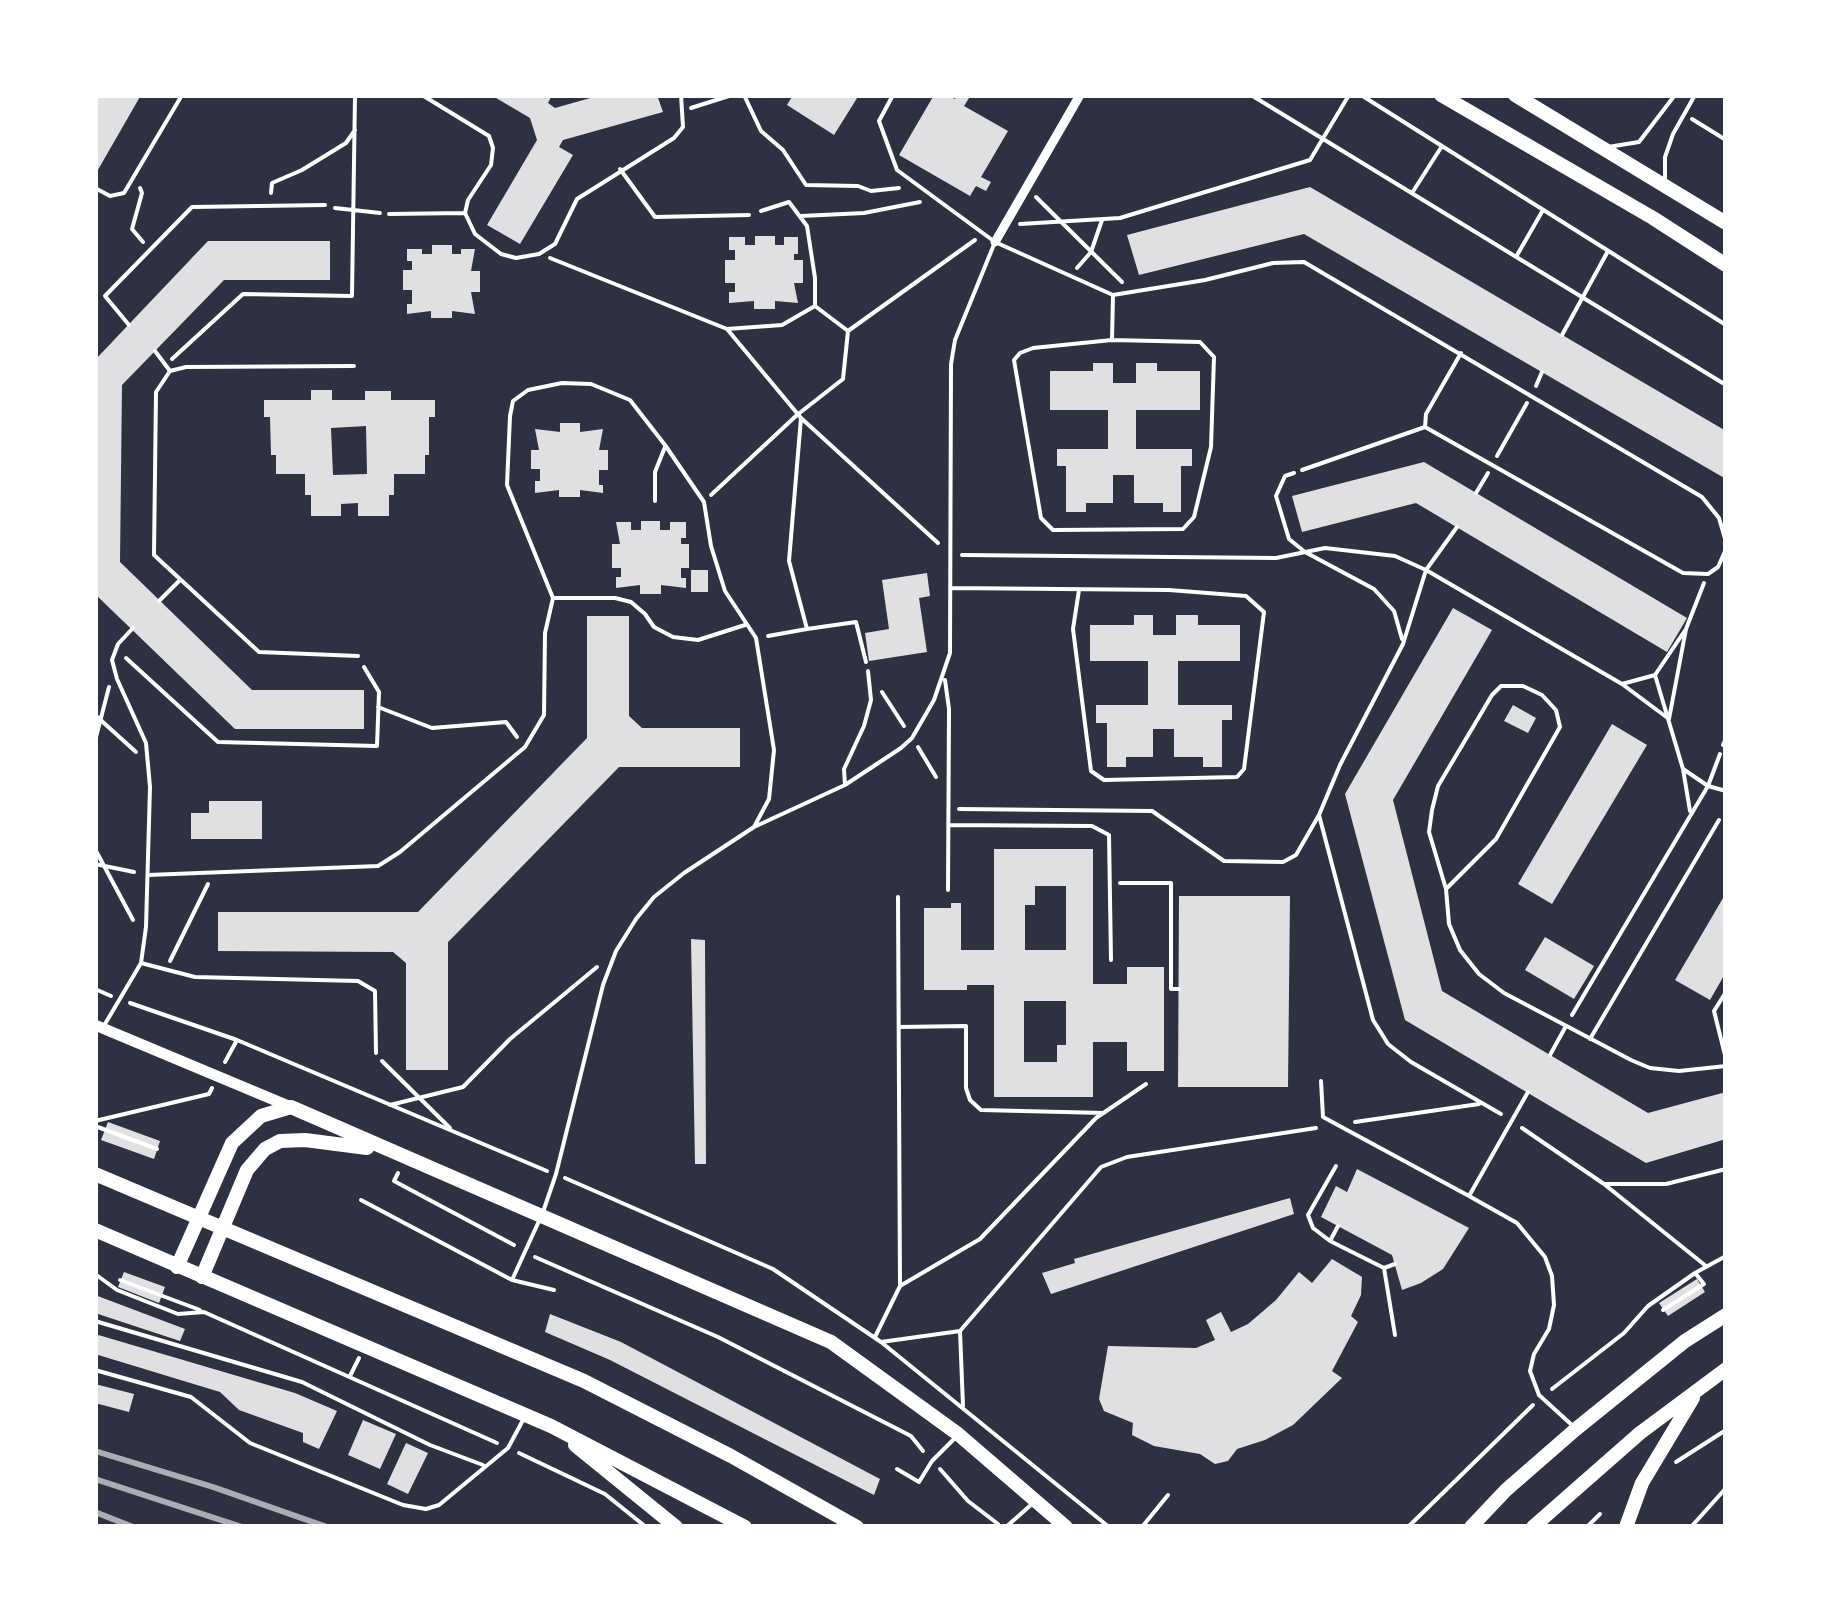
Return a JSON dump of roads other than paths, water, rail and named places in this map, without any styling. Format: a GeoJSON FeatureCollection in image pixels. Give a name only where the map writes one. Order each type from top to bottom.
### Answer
{"type":"FeatureCollection","features":[{"type":"Feature","properties":{"kind":"main road"},"geometry":{"type":"LineString","coordinates":[[1440,95],[1653,218],[1726,266]]}},
{"type":"Feature","properties":{"kind":"main road"},"geometry":{"type":"LineString","coordinates":[[1515,95],[1726,223]]}},
{"type":"Feature","properties":{"kind":"main road"},"geometry":{"type":"LineString","coordinates":[[177,1267],[222,1161],[245,1128],[262,1116],[290,1107],[831,1342],[958,1434],[1066,1527]]}},
{"type":"Feature","properties":{"kind":"main road"},"geometry":{"type":"LineString","coordinates":[[202,1277],[248,1170],[265,1148],[280,1141],[305,1140],[383,1150]]}},
{"type":"Feature","properties":{"kind":"main road"},"geometry":{"type":"LineString","coordinates":[[95,1174],[584,1381],[731,1456],[857,1527]]}},
{"type":"Feature","properties":{"kind":"main road"},"geometry":{"type":"LineString","coordinates":[[96,1232],[551,1426],[745,1527]]}},
{"type":"Feature","properties":{"kind":"main road"},"geometry":{"type":"LineString","coordinates":[[1471,1527],[1506,1490],[1576,1429],[1685,1341],[1726,1315]]}},
{"type":"Feature","properties":{"kind":"main road"},"geometry":{"type":"LineString","coordinates":[[1533,1527],[1640,1433],[1726,1369]]}},
{"type":"Feature","properties":{"kind":"main road"},"geometry":{"type":"LineString","coordinates":[[1626,1527],[1635,1498],[1658,1452],[1702,1386]]}},
{"type":"Feature","properties":{"kind":"main road"},"geometry":{"type":"LineString","coordinates":[[551,1426],[676,1527]]}},
{"type":"Feature","properties":{"kind":"street"},"geometry":{"type":"LineString","coordinates":[[995,242],[1080,95]]}},
{"type":"Feature","properties":{"kind":"street"},"geometry":{"type":"LineString","coordinates":[[99,1026],[290,1107]]}},
{"type":"Feature","properties":{"kind":"lane"},"geometry":{"type":"LineString","coordinates":[[95,188],[110,196],[124,193],[182,95]]}},
{"type":"Feature","properties":{"kind":"lane"},"geometry":{"type":"LineString","coordinates":[[422,95],[488,136],[493,148],[492,164],[468,200],[465,213],[475,234],[501,254],[516,258],[538,254],[555,244],[577,199],[674,138],[684,127],[682,95]]}},
{"type":"Feature","properties":{"kind":"lane"},"geometry":{"type":"LineString","coordinates":[[893,95],[879,121],[897,170],[995,242],[1112,295],[1206,280],[1273,262],[1304,262],[1702,497],[1718,518],[1726,542]]}},
{"type":"Feature","properties":{"kind":"lane"},"geometry":{"type":"LineString","coordinates":[[1606,148],[1639,142],[1675,95]]}},
{"type":"Feature","properties":{"kind":"lane"},"geometry":{"type":"LineString","coordinates":[[1664,183],[1673,134],[1695,95]]}},
{"type":"Feature","properties":{"kind":"lane"},"geometry":{"type":"LineString","coordinates":[[620,170],[655,217],[748,215]]}},
{"type":"Feature","properties":{"kind":"lane"},"geometry":{"type":"LineString","coordinates":[[130,325],[105,296],[192,207],[326,206]]}},
{"type":"Feature","properties":{"kind":"lane"},"geometry":{"type":"LineString","coordinates":[[390,214],[465,213]]}},
{"type":"Feature","properties":{"kind":"lane"},"geometry":{"type":"LineString","coordinates":[[512,1280],[556,1174],[603,985],[616,951],[654,897],[754,827],[845,785],[912,738],[934,700],[950,654],[954,340],[995,242]]}},
{"type":"Feature","properties":{"kind":"lane"},"geometry":{"type":"LineString","coordinates":[[1112,295],[1112,340]]}},
{"type":"Feature","properties":{"kind":"lane"},"geometry":{"type":"LineString","coordinates":[[1112,340],[1200,342],[1214,357],[1212,447],[1194,517],[1183,529],[1054,530],[1041,518],[1014,360],[1020,352],[1033,348],[1112,340]]}},
{"type":"Feature","properties":{"kind":"lane"},"geometry":{"type":"LineString","coordinates":[[155,351],[170,371]]}},
{"type":"Feature","properties":{"kind":"lane"},"geometry":{"type":"LineString","coordinates":[[1425,426],[1426,414],[1461,353]]}},
{"type":"Feature","properties":{"kind":"lane"},"geometry":{"type":"LineString","coordinates":[[354,366],[186,367],[170,371],[156,392],[154,556],[259,652],[358,656]]}},
{"type":"Feature","properties":{"kind":"lane"},"geometry":{"type":"LineString","coordinates":[[148,875],[378,866],[525,747],[544,715],[545,633],[553,598],[507,485],[513,401],[528,390],[562,383],[592,384],[630,400],[704,502],[711,546],[725,591],[756,638],[774,750],[770,799],[754,827]]}},
{"type":"Feature","properties":{"kind":"lane"},"geometry":{"type":"LineString","coordinates":[[1425,426],[1683,573],[1708,574],[1718,567],[1726,549]]}},
{"type":"Feature","properties":{"kind":"lane"},"geometry":{"type":"LineString","coordinates":[[1302,470],[1425,426]]}},
{"type":"Feature","properties":{"kind":"lane"},"geometry":{"type":"LineString","coordinates":[[656,501],[656,472],[666,445]]}},
{"type":"Feature","properties":{"kind":"lane"},"geometry":{"type":"LineString","coordinates":[[159,601],[180,580]]}},
{"type":"Feature","properties":{"kind":"lane"},"geometry":{"type":"LineString","coordinates":[[950,588],[1169,590],[1246,596],[1264,612],[1244,769],[1236,777],[1104,780],[1091,771],[1073,630],[1080,590]]}},
{"type":"Feature","properties":{"kind":"lane"},"geometry":{"type":"LineString","coordinates":[[553,598],[615,598],[631,602],[654,628],[698,640],[745,624]]}},
{"type":"Feature","properties":{"kind":"lane"},"geometry":{"type":"LineString","coordinates":[[99,1026],[141,963],[144,940],[149,764],[146,743],[112,660],[133,628]]}},
{"type":"Feature","properties":{"kind":"lane"},"geometry":{"type":"LineString","coordinates":[[845,785],[844,769],[864,726],[870,700],[868,671]]}},
{"type":"Feature","properties":{"kind":"lane"},"geometry":{"type":"LineString","coordinates":[[944,675],[949,709],[948,890]]}},
{"type":"Feature","properties":{"kind":"lane"},"geometry":{"type":"LineString","coordinates":[[1446,889],[1496,840],[1560,727],[1556,710],[1542,695],[1523,686],[1501,686],[1492,695],[1438,786],[1429,832],[1446,889],[1449,924],[1460,950],[1479,974],[1504,993],[1650,1068],[1680,1071],[1726,1063]]}},
{"type":"Feature","properties":{"kind":"lane"},"geometry":{"type":"LineString","coordinates":[[1723,745],[1726,738]]}},
{"type":"Feature","properties":{"kind":"lane"},"geometry":{"type":"LineString","coordinates":[[1590,1040],[1719,820]]}},
{"type":"Feature","properties":{"kind":"lane"},"geometry":{"type":"LineString","coordinates":[[949,824],[1092,826],[1108,835],[1111,960]]}},
{"type":"Feature","properties":{"kind":"lane"},"geometry":{"type":"LineString","coordinates":[[141,963],[195,977],[358,981],[375,992],[376,1053]]}},
{"type":"Feature","properties":{"kind":"lane"},"geometry":{"type":"LineString","coordinates":[[1550,1055],[1566,1026]]}},
{"type":"Feature","properties":{"kind":"lane"},"geometry":{"type":"LineString","coordinates":[[1320,1081],[1322,1117],[1517,1223],[1533,1238],[1552,1276],[1554,1305],[1548,1329],[1534,1354],[1532,1382],[1541,1397],[1576,1429]]}},
{"type":"Feature","properties":{"kind":"lane"},"geometry":{"type":"LineString","coordinates":[[1469,1196],[1528,1092]]}},
{"type":"Feature","properties":{"kind":"lane"},"geometry":{"type":"LineString","coordinates":[[1336,1166],[1308,1215],[1312,1228],[1384,1268],[1395,1264]]}},
{"type":"Feature","properties":{"kind":"lane"},"geometry":{"type":"LineString","coordinates":[[362,1200],[512,1280],[554,1290]]}},
{"type":"Feature","properties":{"kind":"lane"},"geometry":{"type":"LineString","coordinates":[[1330,1241],[1338,1226]]}},
{"type":"Feature","properties":{"kind":"lane"},"geometry":{"type":"LineString","coordinates":[[1384,1268],[1395,1335]]}},
{"type":"Feature","properties":{"kind":"lane"},"geometry":{"type":"LineString","coordinates":[[95,1321],[302,1382],[430,1445],[486,1466]]}},
{"type":"Feature","properties":{"kind":"lane"},"geometry":{"type":"LineString","coordinates":[[95,1370],[192,1397],[250,1443],[403,1505],[426,1509],[439,1505],[508,1448],[525,1416]]}},
{"type":"Feature","properties":{"kind":"lane"},"geometry":{"type":"LineString","coordinates":[[897,1469],[919,1482],[932,1461],[958,1434]]}},
{"type":"Feature","properties":{"kind":"lane"},"geometry":{"type":"LineString","coordinates":[[1142,1527],[1168,1495]]}},
{"type":"Feature","properties":{"kind":"lane"},"geometry":{"type":"LineString","coordinates":[[1004,1527],[1036,1501]]}},
{"type":"Feature","properties":{"kind":"railway"},"geometry":{"type":"LineString","coordinates":[[95,1451],[327,1527]]}},
{"type":"Feature","properties":{"kind":"railway"},"geometry":{"type":"LineString","coordinates":[[95,1479],[242,1527]]}},
{"type":"Feature","properties":{"kind":"railway"},"geometry":{"type":"LineString","coordinates":[[95,1512],[133,1527]]}}]}
